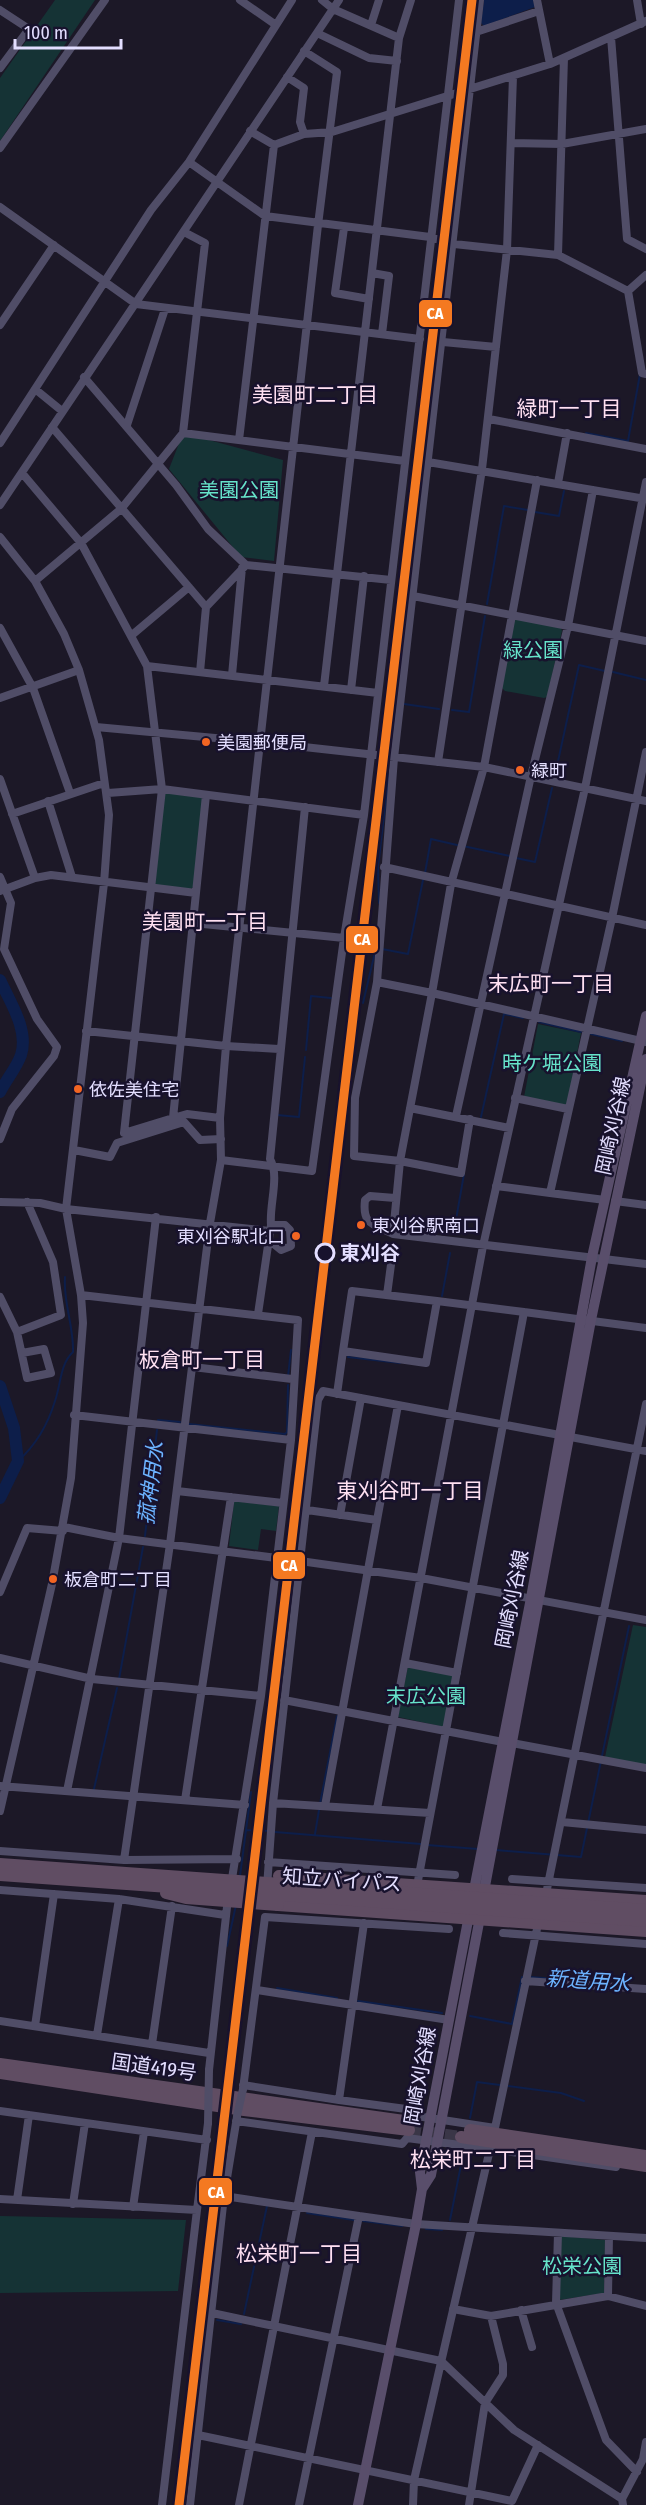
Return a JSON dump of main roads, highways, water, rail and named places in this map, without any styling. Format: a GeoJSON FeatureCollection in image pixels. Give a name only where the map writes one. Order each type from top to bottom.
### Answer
{"type":"FeatureCollection","features":[{"type":"Feature","properties":{"kind":"highway","name":"知立バイパス"},"geometry":{"type":"LineString","coordinates":[[0,1864],[135,1879],[646,1921]]}},
{"type":"Feature","properties":{"kind":"highway"},"geometry":{"type":"LineString","coordinates":[[135,1879],[181,1870],[646,1901]]}},
{"type":"Feature","properties":{"kind":"highway","name":"知立バイパス"},"geometry":{"type":"LineString","coordinates":[[0,1875],[135,1879],[646,1910]]}},
{"type":"Feature","properties":{"kind":"highway"},"geometry":{"type":"LineString","coordinates":[[135,1879],[186,1898],[278,1905],[410,1920],[473,1919],[536,1929],[646,1931]]}},
{"type":"Feature","properties":{"kind":"highway","name":"国道419号"},"geometry":{"type":"LineString","coordinates":[[0,2064],[133,2089]]}},
{"type":"Feature","properties":{"kind":"highway","name":"国道419号"},"geometry":{"type":"LineString","coordinates":[[0,2073],[409,2126]]}},
{"type":"Feature","properties":{"kind":"highway"},"geometry":{"type":"LineString","coordinates":[[646,2154],[462,2133],[646,2166]]}},
{"type":"Feature","properties":{"kind":"main road","name":"岡崎刈谷線"},"geometry":{"type":"LineString","coordinates":[[358,2505],[422,2189],[431,2175],[430,2118],[449,2020],[479,1890],[598,1257],[644,1042],[646,1016]]}},
{"type":"Feature","properties":{"kind":"main road","name":"岡崎刈谷線"},"geometry":{"type":"LineString","coordinates":[[610,1200],[646,1059]]}},
{"type":"Feature","properties":{"kind":"main road","name":"岡崎刈谷線"},"geometry":{"type":"LineString","coordinates":[[432,2142],[442,2120],[473,1919]]}},
{"type":"Feature","properties":{"kind":"water"},"geometry":{"type":"Polygon","coordinates":[[[484,0],[533,0],[535,7],[484,26],[481,23],[484,0]]]}},
{"type":"Feature","properties":{"kind":"waterway"},"geometry":{"type":"LineString","coordinates":[[586,433],[628,441],[640,374]]}},
{"type":"Feature","properties":{"kind":"waterway"},"geometry":{"type":"LineString","coordinates":[[535,512],[559,516],[564,491]]}},
{"type":"Feature","properties":{"kind":"waterway"},"geometry":{"type":"LineString","coordinates":[[487,604],[504,506],[528,510]]}},
{"type":"Feature","properties":{"kind":"waterway"},"geometry":{"type":"LineString","coordinates":[[452,710],[469,712],[485,616]]}},
{"type":"Feature","properties":{"kind":"waterway"},"geometry":{"type":"LineString","coordinates":[[555,775],[579,665],[605,671]]}},
{"type":"Feature","properties":{"kind":"waterway"},"geometry":{"type":"LineString","coordinates":[[613,672],[646,680]]}},
{"type":"Feature","properties":{"kind":"waterway"},"geometry":{"type":"LineString","coordinates":[[404,704],[439,709]]}},
{"type":"Feature","properties":{"kind":"waterway"},"geometry":{"type":"LineString","coordinates":[[379,903],[378,867],[389,774]]}},
{"type":"Feature","properties":{"kind":"waterway"},"geometry":{"type":"LineString","coordinates":[[516,858],[535,862],[552,788]]}},
{"type":"Feature","properties":{"kind":"waterway"},"geometry":{"type":"LineString","coordinates":[[425,873],[431,839],[457,845]]}},
{"type":"Feature","properties":{"kind":"waterway"},"geometry":{"type":"LineString","coordinates":[[463,846],[510,856]]}},
{"type":"Feature","properties":{"kind":"waterway"},"geometry":{"type":"LineString","coordinates":[[382,949],[408,954],[423,880]]}},
{"type":"Feature","properties":{"kind":"waterway"},"geometry":{"type":"LineString","coordinates":[[375,948],[377,927]]}},
{"type":"Feature","properties":{"kind":"waterway"},"geometry":{"type":"LineString","coordinates":[[363,1003],[376,948]]}},
{"type":"Feature","properties":{"kind":"waterway"},"geometry":{"type":"LineString","coordinates":[[0,980],[21,1026],[23,1046],[19,1060],[0,1092]]}},
{"type":"Feature","properties":{"kind":"waterway"},"geometry":{"type":"LineString","coordinates":[[306,1050],[311,996],[331,998]]}},
{"type":"Feature","properties":{"kind":"waterway","name":"菰神用水"},"geometry":{"type":"LineString","coordinates":[[481,1117],[504,1014],[523,1018]]}},
{"type":"Feature","properties":{"kind":"waterway","name":"菰神用水"},"geometry":{"type":"LineString","coordinates":[[539,1022],[581,1032]]}},
{"type":"Feature","properties":{"kind":"waterway","name":"菰神用水"},"geometry":{"type":"LineString","coordinates":[[591,1034],[622,1041]]}},
{"type":"Feature","properties":{"kind":"waterway"},"geometry":{"type":"LineString","coordinates":[[277,1115],[299,1117],[305,1057]]}},
{"type":"Feature","properties":{"kind":"waterway","name":"菰神用水"},"geometry":{"type":"LineString","coordinates":[[454,1231],[464,1174]]}},
{"type":"Feature","properties":{"kind":"waterway","name":"菰神用水"},"geometry":{"type":"LineString","coordinates":[[442,1296],[450,1253]]}},
{"type":"Feature","properties":{"kind":"waterway"},"geometry":{"type":"LineString","coordinates":[[18,1461],[36,1441],[45,1426],[55,1401],[63,1368],[73,1352],[65,1277]]}},
{"type":"Feature","properties":{"kind":"waterway","name":"菰神用水"},"geometry":{"type":"LineString","coordinates":[[288,1376],[291,1350]]}},
{"type":"Feature","properties":{"kind":"waterway","name":"菰神用水"},"geometry":{"type":"LineString","coordinates":[[348,1357],[400,1363]]}},
{"type":"Feature","properties":{"kind":"waterway","name":"菰神用水"},"geometry":{"type":"LineString","coordinates":[[189,1424],[285,1434],[287,1432],[288,1385]]}},
{"type":"Feature","properties":{"kind":"waterway"},"geometry":{"type":"LineString","coordinates":[[0,1386],[14,1428],[18,1461],[0,1498]]}},
{"type":"Feature","properties":{"kind":"waterway","name":"菰神用水"},"geometry":{"type":"LineString","coordinates":[[158,1420],[180,1422]]}},
{"type":"Feature","properties":{"kind":"waterway","name":"菰神用水"},"geometry":{"type":"LineString","coordinates":[[145,1536],[157,1430]]}},
{"type":"Feature","properties":{"kind":"waterway","name":"菰神用水"},"geometry":{"type":"LineString","coordinates":[[119,1679],[143,1547]]}},
{"type":"Feature","properties":{"kind":"waterway"},"geometry":{"type":"LineString","coordinates":[[496,1850],[581,1857],[629,1626]]}},
{"type":"Feature","properties":{"kind":"waterway","name":"菰神用水"},"geometry":{"type":"LineString","coordinates":[[94,1789],[117,1688]]}},
{"type":"Feature","properties":{"kind":"waterway"},"geometry":{"type":"LineString","coordinates":[[320,1804],[337,1716]]}},
{"type":"Feature","properties":{"kind":"waterway"},"geometry":{"type":"LineString","coordinates":[[240,1876],[251,1792]]}},
{"type":"Feature","properties":{"kind":"waterway"},"geometry":{"type":"LineString","coordinates":[[315,1834],[319,1810]]}},
{"type":"Feature","properties":{"kind":"waterway"},"geometry":{"type":"LineString","coordinates":[[246,1830],[269,1831]]}},
{"type":"Feature","properties":{"kind":"waterway"},"geometry":{"type":"LineString","coordinates":[[275,1832],[421,1844]]}},
{"type":"Feature","properties":{"kind":"waterway"},"geometry":{"type":"LineString","coordinates":[[427,1845],[478,1849]]}},
{"type":"Feature","properties":{"kind":"waterway"},"geometry":{"type":"LineString","coordinates":[[227,1946],[236,1905]]}},
{"type":"Feature","properties":{"kind":"waterway","name":"新道用水"},"geometry":{"type":"LineString","coordinates":[[470,2016],[512,2024],[522,1977]]}},
{"type":"Feature","properties":{"kind":"waterway","name":"新道用水"},"geometry":{"type":"LineString","coordinates":[[530,1977],[559,1979]]}},
{"type":"Feature","properties":{"kind":"waterway","name":"新道用水"},"geometry":{"type":"LineString","coordinates":[[277,1988],[337,1998]]}},
{"type":"Feature","properties":{"kind":"waterway","name":"新道用水"},"geometry":{"type":"LineString","coordinates":[[358,2001],[442,2013]]}},
{"type":"Feature","properties":{"kind":"waterway"},"geometry":{"type":"LineString","coordinates":[[470,2118],[477,2082],[500,2085]]}},
{"type":"Feature","properties":{"kind":"waterway"},"geometry":{"type":"LineString","coordinates":[[508,2086],[561,2093],[584,2101]]}},
{"type":"Feature","properties":{"kind":"waterway"},"geometry":{"type":"LineString","coordinates":[[450,2220],[463,2155]]}},
{"type":"Feature","properties":{"kind":"waterway"},"geometry":{"type":"LineString","coordinates":[[244,2314],[267,2206]]}},
{"type":"Feature","properties":{"kind":"waterway"},"geometry":{"type":"LineString","coordinates":[[307,2213],[354,2220]]}},
{"type":"Feature","properties":{"kind":"waterway"},"geometry":{"type":"LineString","coordinates":[[363,2221],[402,2226]]}},
{"type":"Feature","properties":{"kind":"waterway"},"geometry":{"type":"LineString","coordinates":[[426,2229],[442,2230]]}},
{"type":"Feature","properties":{"kind":"waterway"},"geometry":{"type":"LineString","coordinates":[[217,2320],[241,2324]]}},
{"type":"Feature","properties":{"kind":"waterway"},"geometry":{"type":"LineString","coordinates":[[183,2505],[200,2377]]}},
{"type":"Feature","properties":{"kind":"tunnel"},"geometry":{"type":"LineString","coordinates":[[409,2130],[461,2137]]}},
{"type":"Feature","properties":{"kind":"place","name":"美園郵便局"},"geometry":{"type":"Point","coordinates":[206,742]}},
{"type":"Feature","properties":{"kind":"place","name":"緑町"},"geometry":{"type":"Point","coordinates":[520,770]}},
{"type":"Feature","properties":{"kind":"place","name":"依佐美住宅"},"geometry":{"type":"Point","coordinates":[78,1089]}},
{"type":"Feature","properties":{"kind":"place","name":"東刈谷駅南口"},"geometry":{"type":"Point","coordinates":[361,1225]}},
{"type":"Feature","properties":{"kind":"place","name":"東刈谷駅北口"},"geometry":{"type":"Point","coordinates":[296,1236]}},
{"type":"Feature","properties":{"kind":"place","name":"東刈谷"},"geometry":{"type":"Point","coordinates":[325,1253]}},
{"type":"Feature","properties":{"kind":"place","name":"板倉町二丁目"},"geometry":{"type":"Point","coordinates":[53,1579]}},
{"type":"Feature","properties":{"kind":"district","name":"美園町二丁目"},"geometry":{"type":"Point","coordinates":[315,395]}},
{"type":"Feature","properties":{"kind":"district","name":"緑町一丁目"},"geometry":{"type":"Point","coordinates":[569,409]}},
{"type":"Feature","properties":{"kind":"district","name":"美園町一丁目"},"geometry":{"type":"Point","coordinates":[205,922]}},
{"type":"Feature","properties":{"kind":"district","name":"末広町一丁目"},"geometry":{"type":"Point","coordinates":[551,984]}},
{"type":"Feature","properties":{"kind":"district","name":"板倉町一丁目"},"geometry":{"type":"Point","coordinates":[202,1360]}},
{"type":"Feature","properties":{"kind":"district","name":"東刈谷町一丁目"},"geometry":{"type":"Point","coordinates":[410,1491]}},
{"type":"Feature","properties":{"kind":"district","name":"松栄町二丁目"},"geometry":{"type":"Point","coordinates":[473,2160]}},
{"type":"Feature","properties":{"kind":"district","name":"松栄町一丁目"},"geometry":{"type":"Point","coordinates":[299,2254]}},
{"type":"Feature","properties":{"kind":"park label","name":"美園公園"},"geometry":{"type":"Point","coordinates":[239,490]}},
{"type":"Feature","properties":{"kind":"park label","name":"緑公園"},"geometry":{"type":"Point","coordinates":[533,650]}},
{"type":"Feature","properties":{"kind":"park label","name":"時ケ堀公園"},"geometry":{"type":"Point","coordinates":[552,1063]}},
{"type":"Feature","properties":{"kind":"park label","name":"末広公園"},"geometry":{"type":"Point","coordinates":[426,1696]}},
{"type":"Feature","properties":{"kind":"park label","name":"松栄公園"},"geometry":{"type":"Point","coordinates":[582,2266]}}]}
